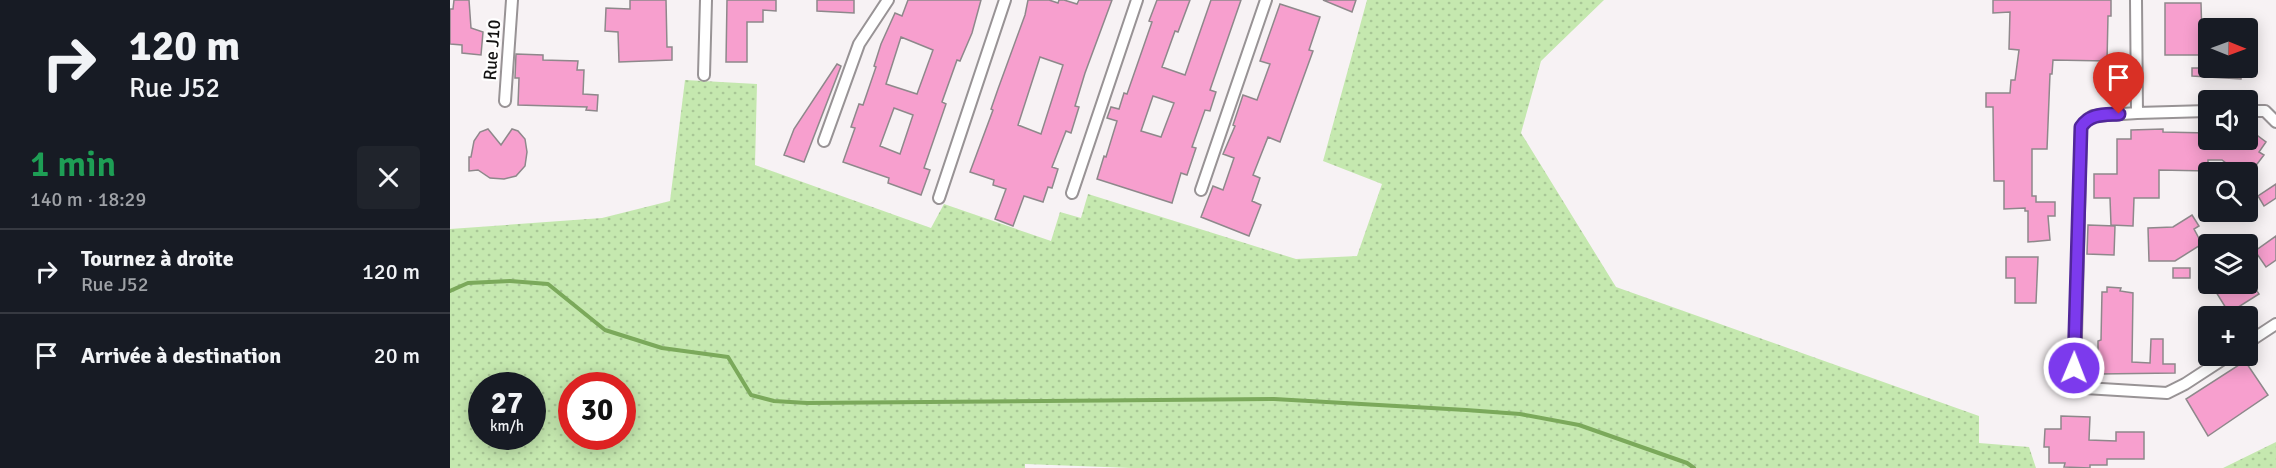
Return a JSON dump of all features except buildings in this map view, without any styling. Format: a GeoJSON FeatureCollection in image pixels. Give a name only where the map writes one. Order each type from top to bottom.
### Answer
{"type":"FeatureCollection","features":[{"type":"Feature","properties":{"kind":"street","name":"Rue J10"},"geometry":{"type":"LineString","coordinates":[[505,101],[512,0]]}},
{"type":"Feature","properties":{"kind":"street"},"geometry":{"type":"LineString","coordinates":[[704,75],[706,0]]}},
{"type":"Feature","properties":{"kind":"street"},"geometry":{"type":"LineString","coordinates":[[824,141],[859,44],[888,0]]}},
{"type":"Feature","properties":{"kind":"street"},"geometry":{"type":"LineString","coordinates":[[939,198],[1005,0]]}},
{"type":"Feature","properties":{"kind":"street"},"geometry":{"type":"LineString","coordinates":[[1072,193],[1137,0]]}},
{"type":"Feature","properties":{"kind":"street"},"geometry":{"type":"LineString","coordinates":[[1201,190],[1266,0]]}},
{"type":"Feature","properties":{"kind":"street"},"geometry":{"type":"LineString","coordinates":[[2136,0],[2137,113]]}},
{"type":"Feature","properties":{"kind":"street"},"geometry":{"type":"LineString","coordinates":[[2198,111],[2093,116],[2081,127],[2075,378],[2085,388],[2167,393],[2213,366]]}},
{"type":"Feature","properties":{"kind":"street"},"geometry":{"type":"LineString","coordinates":[[2258,111],[2265,111],[2276,122]]}},
{"type":"Feature","properties":{"kind":"street"},"geometry":{"type":"LineString","coordinates":[[2258,336],[2276,324]]}},
{"type":"Feature","properties":{"kind":"green space"},"geometry":{"type":"Polygon","coordinates":[[[1367,0],[1604,0],[1541,61],[1521,133],[1616,287],[1979,416],[1979,443],[2029,447],[2036,468],[1131,468],[1025,464],[1025,468],[450,468],[450,229],[602,218],[670,201],[685,80],[757,84],[755,165],[931,228],[944,204],[1051,241],[1060,212],[1081,218],[1088,194],[1296,259],[1357,256],[1382,184],[1323,161],[1367,0]]]}},
{"type":"Feature","properties":{"kind":"green space"},"geometry":{"type":"Polygon","coordinates":[[[2276,442],[2276,468],[2223,468],[2276,442]]]}},
{"type":"Feature","properties":{"kind":"waterway"},"geometry":{"type":"LineString","coordinates":[[450,291],[468,283],[510,281],[548,284],[605,330],[662,348],[728,357],[751,395],[774,401],[807,403],[1274,399],[1466,410],[1520,414],[1579,425],[1687,463],[1694,468]]}},
{"type":"Feature","properties":{"kind":"route"},"geometry":{"type":"LineString","coordinates":[[2074,368],[2081,127],[2093,116],[2119,114]]}}]}
